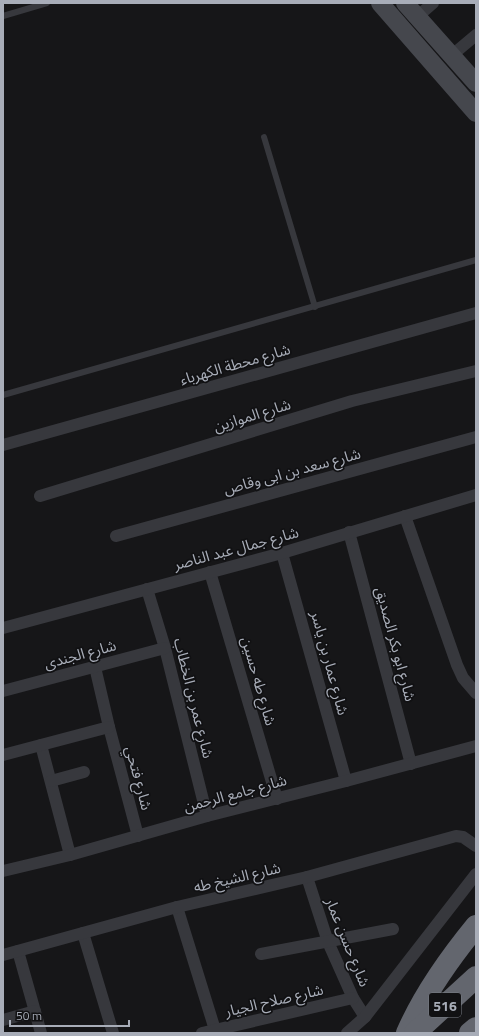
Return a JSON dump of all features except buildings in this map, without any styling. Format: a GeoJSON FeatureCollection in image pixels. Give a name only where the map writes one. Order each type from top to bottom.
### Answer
{"type":"FeatureCollection","features":[{"type":"Feature","properties":{"kind":"highway"},"geometry":{"type":"LineString","coordinates":[[407,1033],[414,1015],[432,986],[454,953],[476,926]]}},
{"type":"Feature","properties":{"kind":"highway","name":"516"},"geometry":{"type":"LineString","coordinates":[[414,1033],[476,976]]}},
{"type":"Feature","properties":{"kind":"highway","name":"516"},"geometry":{"type":"LineString","coordinates":[[470,1033],[476,1028]]}},
{"type":"Feature","properties":{"kind":"main road"},"geometry":{"type":"LineString","coordinates":[[380,3],[476,114]]}},
{"type":"Feature","properties":{"kind":"main road"},"geometry":{"type":"LineString","coordinates":[[405,3],[476,83]]}},
{"type":"Feature","properties":{"kind":"street"},"geometry":{"type":"LineString","coordinates":[[417,17],[433,3]]}},
{"type":"Feature","properties":{"kind":"street"},"geometry":{"type":"LineString","coordinates":[[451,56],[476,35]]}},
{"type":"Feature","properties":{"kind":"street","name":"شارع محطة الكهرباء"},"geometry":{"type":"LineString","coordinates":[[3,445],[476,313]]}},
{"type":"Feature","properties":{"kind":"street","name":"شارع الموازين"},"geometry":{"type":"LineString","coordinates":[[40,496],[352,401],[476,371]]}},
{"type":"Feature","properties":{"kind":"street","name":"شارع سعد بن ابى وقاص"},"geometry":{"type":"LineString","coordinates":[[116,536],[476,437]]}},
{"type":"Feature","properties":{"kind":"street","name":"شارع جمال عبد الناصر"},"geometry":{"type":"LineString","coordinates":[[3,628],[282,553],[476,495]]}},
{"type":"Feature","properties":{"kind":"street"},"geometry":{"type":"LineString","coordinates":[[405,516],[457,665],[463,678],[476,693]]}},
{"type":"Feature","properties":{"kind":"street","name":"شارع ابو بكر الصديق"},"geometry":{"type":"LineString","coordinates":[[349,532],[411,764]]}},
{"type":"Feature","properties":{"kind":"street","name":"شارع عمار بن ياسر"},"geometry":{"type":"LineString","coordinates":[[282,553],[346,781]]}},
{"type":"Feature","properties":{"kind":"street","name":"شارع طه حسين"},"geometry":{"type":"LineString","coordinates":[[210,572],[277,798]]}},
{"type":"Feature","properties":{"kind":"street","name":"شارع عمر بن الخطاب"},"geometry":{"type":"LineString","coordinates":[[147,589],[165,648],[207,816]]}},
{"type":"Feature","properties":{"kind":"street","name":"شارع الجندى"},"geometry":{"type":"LineString","coordinates":[[3,690],[165,648]]}},
{"type":"Feature","properties":{"kind":"street","name":"شارع فتحي"},"geometry":{"type":"LineString","coordinates":[[95,667],[109,727],[138,836]]}},
{"type":"Feature","properties":{"kind":"street"},"geometry":{"type":"LineString","coordinates":[[3,754],[109,727]]}},
{"type":"Feature","properties":{"kind":"street"},"geometry":{"type":"LineString","coordinates":[[41,745],[70,855]]}},
{"type":"Feature","properties":{"kind":"street","name":"شارع جامع الرحمن"},"geometry":{"type":"LineString","coordinates":[[3,871],[70,855],[207,816],[476,746]]}},
{"type":"Feature","properties":{"kind":"street"},"geometry":{"type":"LineString","coordinates":[[51,781],[84,772]]}},
{"type":"Feature","properties":{"kind":"street","name":"شارع الشيخ طه"},"geometry":{"type":"LineString","coordinates":[[3,955],[177,907],[307,877],[456,836],[463,837],[476,846]]}},
{"type":"Feature","properties":{"kind":"street"},"geometry":{"type":"LineString","coordinates":[[347,1033],[365,1017],[476,874]]}},
{"type":"Feature","properties":{"kind":"street","name":"شارع حسن عمار"},"geometry":{"type":"LineString","coordinates":[[307,877],[328,942],[353,998],[365,1017]]}},
{"type":"Feature","properties":{"kind":"street"},"geometry":{"type":"LineString","coordinates":[[177,907],[216,1031]]}},
{"type":"Feature","properties":{"kind":"street"},"geometry":{"type":"LineString","coordinates":[[261,954],[393,929]]}},
{"type":"Feature","properties":{"kind":"street"},"geometry":{"type":"LineString","coordinates":[[83,933],[113,1033]]}},
{"type":"Feature","properties":{"kind":"street"},"geometry":{"type":"LineString","coordinates":[[18,951],[41,1033]]}},
{"type":"Feature","properties":{"kind":"street","name":"شارع صلاح الجيار"},"geometry":{"type":"LineString","coordinates":[[202,1033],[216,1031],[353,998]]}},
{"type":"Feature","properties":{"kind":"street"},"geometry":{"type":"LineString","coordinates":[[3,1020],[35,1011]]}},
{"type":"Feature","properties":{"kind":"lane"},"geometry":{"type":"LineString","coordinates":[[3,16],[47,3]]}},
{"type":"Feature","properties":{"kind":"lane"},"geometry":{"type":"LineString","coordinates":[[264,137],[315,307]]}},
{"type":"Feature","properties":{"kind":"lane"},"geometry":{"type":"LineString","coordinates":[[3,395],[476,260]]}}]}
